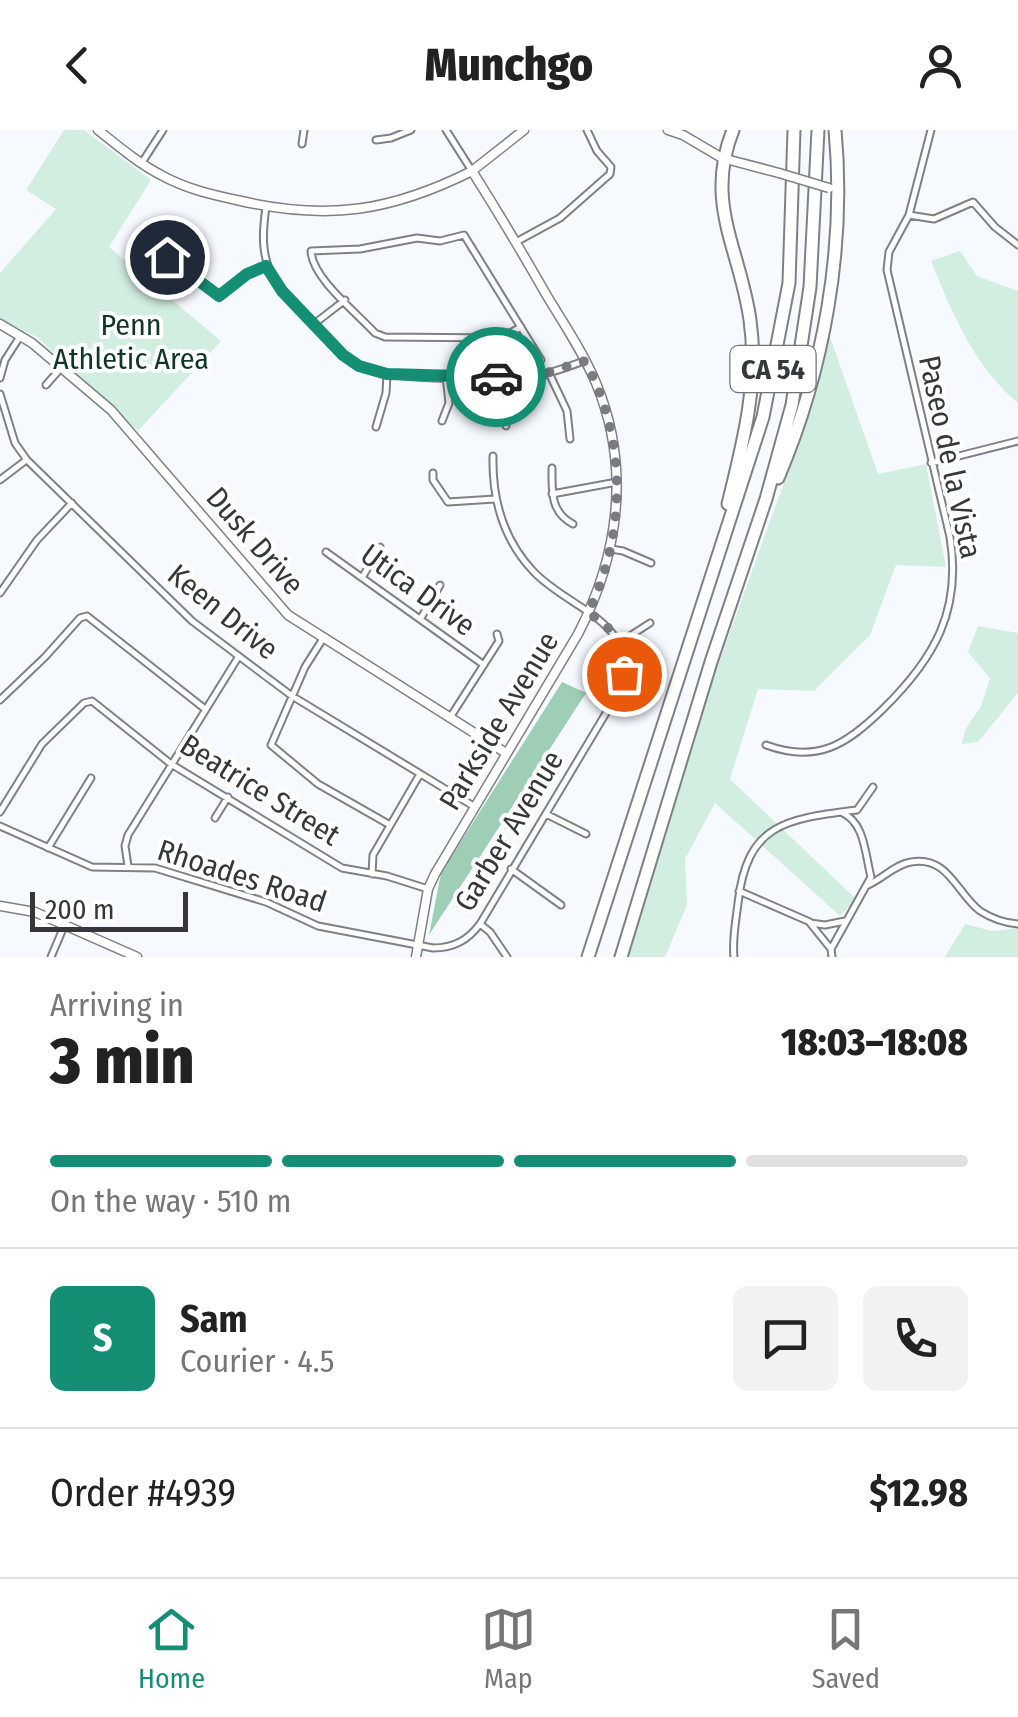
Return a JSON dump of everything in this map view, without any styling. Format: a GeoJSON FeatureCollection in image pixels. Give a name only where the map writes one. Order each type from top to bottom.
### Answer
{"type":"FeatureCollection","features":[{"type":"Feature","properties":{"kind":"highway"},"geometry":{"type":"LineString","coordinates":[[704,600],[744,444],[753,358],[750,318],[722,206],[722,158],[733,130]]}},
{"type":"Feature","properties":{"kind":"highway","name":"CA 54"},"geometry":{"type":"LineString","coordinates":[[588,957],[763,417],[789,283],[794,130]]}},
{"type":"Feature","properties":{"kind":"highway","name":"CA 54"},"geometry":{"type":"LineString","coordinates":[[620,957],[766,499],[792,405],[810,287],[818,130]]}},
{"type":"Feature","properties":{"kind":"highway"},"geometry":{"type":"LineString","coordinates":[[766,499],[791,448],[817,363],[830,285],[835,130]]}},
{"type":"Feature","properties":{"kind":"street"},"geometry":{"type":"LineString","coordinates":[[98,130],[142,164],[196,190],[266,207],[322,213],[377,208],[416,197],[472,171],[524,130]]}},
{"type":"Feature","properties":{"kind":"street"},"geometry":{"type":"LineString","coordinates":[[142,164],[163,130]]}},
{"type":"Feature","properties":{"kind":"street"},"geometry":{"type":"LineString","coordinates":[[302,144],[304,130]]}},
{"type":"Feature","properties":{"kind":"street"},"geometry":{"type":"LineString","coordinates":[[376,140],[411,130]]}},
{"type":"Feature","properties":{"kind":"street","name":"Parkside Avenue"},"geometry":{"type":"LineString","coordinates":[[416,957],[428,889],[588,613],[611,549],[617,482],[607,415],[585,361],[446,130]]}},
{"type":"Feature","properties":{"kind":"street"},"geometry":{"type":"LineString","coordinates":[[516,242],[560,218],[610,174],[611,166],[588,130]]}},
{"type":"Feature","properties":{"kind":"street"},"geometry":{"type":"LineString","coordinates":[[668,130],[681,132],[722,158],[833,189]]}},
{"type":"Feature","properties":{"kind":"street","name":"Paseo de la Vista"},"geometry":{"type":"LineString","coordinates":[[766,746],[800,753],[840,744],[886,706],[926,662],[944,622],[953,580],[950,537],[886,270],[890,252],[909,215],[932,130]]}},
{"type":"Feature","properties":{"kind":"street"},"geometry":{"type":"LineString","coordinates":[[909,215],[934,219],[973,202],[1018,245]]}},
{"type":"Feature","properties":{"kind":"street"},"geometry":{"type":"LineString","coordinates":[[266,207],[261,239],[266,266],[282,291],[359,366],[387,374],[502,377],[549,373],[585,361]]}},
{"type":"Feature","properties":{"kind":"street"},"geometry":{"type":"LineString","coordinates":[[521,327],[501,338],[385,337],[375,333],[320,276],[311,252],[360,249],[416,238],[440,241],[464,235],[468,238],[541,360]]}},
{"type":"Feature","properties":{"kind":"street"},"geometry":{"type":"LineString","coordinates":[[152,240],[174,263],[219,296],[247,274],[266,266]]}},
{"type":"Feature","properties":{"kind":"street"},"geometry":{"type":"LineString","coordinates":[[174,263],[190,243]]}},
{"type":"Feature","properties":{"kind":"street"},"geometry":{"type":"LineString","coordinates":[[314,324],[344,300]]}},
{"type":"Feature","properties":{"kind":"street","name":"Dusk Drive"},"geometry":{"type":"LineString","coordinates":[[0,324],[62,367],[132,432],[278,606],[506,753]]}},
{"type":"Feature","properties":{"kind":"street"},"geometry":{"type":"LineString","coordinates":[[0,378],[4,360],[21,336]]}},
{"type":"Feature","properties":{"kind":"street"},"geometry":{"type":"LineString","coordinates":[[501,338],[506,426]]}},
{"type":"Feature","properties":{"kind":"street"},"geometry":{"type":"LineString","coordinates":[[46,386],[62,367]]}},
{"type":"Feature","properties":{"kind":"street"},"geometry":{"type":"LineString","coordinates":[[549,373],[567,411],[570,440]]}},
{"type":"Feature","properties":{"kind":"street"},"geometry":{"type":"LineString","coordinates":[[376,427],[387,374]]}},
{"type":"Feature","properties":{"kind":"street"},"geometry":{"type":"LineString","coordinates":[[442,421],[448,403],[446,376]]}},
{"type":"Feature","properties":{"kind":"street","name":"Keen Drive"},"geometry":{"type":"LineString","coordinates":[[0,399],[15,442],[26,460],[171,602],[292,696],[475,807]]}},
{"type":"Feature","properties":{"kind":"street"},"geometry":{"type":"LineString","coordinates":[[931,463],[1018,441]]}},
{"type":"Feature","properties":{"kind":"street"},"geometry":{"type":"LineString","coordinates":[[492,456],[495,499],[511,540],[530,569],[549,587],[605,623],[619,643],[650,623]]}},
{"type":"Feature","properties":{"kind":"street"},"geometry":{"type":"LineString","coordinates":[[0,480],[26,460]]}},
{"type":"Feature","properties":{"kind":"street"},"geometry":{"type":"LineString","coordinates":[[552,468],[552,494],[561,517],[573,524]]}},
{"type":"Feature","properties":{"kind":"street"},"geometry":{"type":"LineString","coordinates":[[433,474],[432,480],[448,502],[495,499]]}},
{"type":"Feature","properties":{"kind":"street"},"geometry":{"type":"LineString","coordinates":[[552,494],[617,482]]}},
{"type":"Feature","properties":{"kind":"street"},"geometry":{"type":"LineString","coordinates":[[0,593],[37,540],[72,503]]}},
{"type":"Feature","properties":{"kind":"street"},"geometry":{"type":"LineString","coordinates":[[363,576],[380,547]]}},
{"type":"Feature","properties":{"kind":"street"},"geometry":{"type":"LineString","coordinates":[[611,549],[623,550],[651,563]]}},
{"type":"Feature","properties":{"kind":"street","name":"Utica Drive"},"geometry":{"type":"LineString","coordinates":[[326,552],[484,665]]}},
{"type":"Feature","properties":{"kind":"street"},"geometry":{"type":"LineString","coordinates":[[421,618],[440,585]]}},
{"type":"Feature","properties":{"kind":"street"},"geometry":{"type":"LineString","coordinates":[[0,700],[80,618],[88,616],[205,709]]}},
{"type":"Feature","properties":{"kind":"street"},"geometry":{"type":"LineString","coordinates":[[450,719],[498,641],[497,634]]}},
{"type":"Feature","properties":{"kind":"street"},"geometry":{"type":"LineString","coordinates":[[324,637],[271,745],[318,784],[390,825]]}},
{"type":"Feature","properties":{"kind":"street","name":"Garber Avenue"},"geometry":{"type":"LineString","coordinates":[[418,946],[456,945],[480,924],[618,693],[624,668],[619,643]]}},
{"type":"Feature","properties":{"kind":"street"},"geometry":{"type":"LineString","coordinates":[[128,866],[128,835],[239,656]]}},
{"type":"Feature","properties":{"kind":"street","name":"Beatrice Street"},"geometry":{"type":"LineString","coordinates":[[0,812],[42,744],[84,703],[97,702],[171,764],[342,868],[428,889]]}},
{"type":"Feature","properties":{"kind":"street"},"geometry":{"type":"LineString","coordinates":[[372,874],[374,855],[421,774]]}},
{"type":"Feature","properties":{"kind":"street"},"geometry":{"type":"LineString","coordinates":[[48,848],[92,778]]}},
{"type":"Feature","properties":{"kind":"street"},"geometry":{"type":"LineString","coordinates":[[734,957],[739,891],[748,856],[768,832],[783,824],[857,810],[873,787]]}},
{"type":"Feature","properties":{"kind":"street"},"geometry":{"type":"LineString","coordinates":[[214,818],[228,798]]}},
{"type":"Feature","properties":{"kind":"street"},"geometry":{"type":"LineString","coordinates":[[810,923],[832,953],[868,885],[870,877],[858,825],[851,816],[838,812]]}},
{"type":"Feature","properties":{"kind":"street"},"geometry":{"type":"LineString","coordinates":[[546,814],[586,834]]}},
{"type":"Feature","properties":{"kind":"street","name":"Rhoades Road"},"geometry":{"type":"LineString","coordinates":[[0,826],[102,870],[128,866],[155,868],[266,902],[318,926],[418,946]]}},
{"type":"Feature","properties":{"kind":"street"},"geometry":{"type":"LineString","coordinates":[[868,885],[905,863],[930,863],[950,875],[980,910],[1018,924]]}},
{"type":"Feature","properties":{"kind":"street"},"geometry":{"type":"LineString","coordinates":[[512,870],[561,905]]}},
{"type":"Feature","properties":{"kind":"street"},"geometry":{"type":"LineString","coordinates":[[739,891],[810,923],[830,925],[848,920]]}},
{"type":"Feature","properties":{"kind":"street"},"geometry":{"type":"LineString","coordinates":[[0,906],[20,907],[136,957]]}},
{"type":"Feature","properties":{"kind":"street"},"geometry":{"type":"LineString","coordinates":[[51,957],[65,924]]}},
{"type":"Feature","properties":{"kind":"street"},"geometry":{"type":"LineString","coordinates":[[480,924],[496,938],[507,957]]}},
{"type":"Feature","properties":{"kind":"green space","name":"Penn Athletic Area"},"geometry":{"type":"Polygon","coordinates":[[[64,130],[84,130],[151,180],[109,247],[221,341],[138,431],[37,337],[0,319],[0,273],[56,209],[26,190],[64,130]]]}},
{"type":"Feature","properties":{"kind":"green space"},"geometry":{"type":"Polygon","coordinates":[[[960,251],[977,276],[1018,291],[1018,403],[977,356],[931,261],[960,251]]]}},
{"type":"Feature","properties":{"kind":"green space"},"geometry":{"type":"Polygon","coordinates":[[[829,334],[878,474],[926,464],[946,567],[896,565],[870,635],[814,691],[758,689],[730,779],[856,899],[840,916],[715,803],[685,859],[687,905],[665,957],[626,957],[687,751],[795,452],[829,334]]]}},
{"type":"Feature","properties":{"kind":"green space"},"geometry":{"type":"Polygon","coordinates":[[[978,626],[1018,633],[1018,693],[978,742],[962,744],[990,678],[968,652],[978,626]]]}},
{"type":"Feature","properties":{"kind":"green space"},"geometry":{"type":"Polygon","coordinates":[[[562,682],[586,693],[429,935],[441,873],[562,682]]]}},
{"type":"Feature","properties":{"kind":"green space"},"geometry":{"type":"Polygon","coordinates":[[[965,924],[992,931],[1018,928],[1018,957],[945,957],[965,924]]]}},
{"type":"Feature","properties":{"kind":"way so far"},"geometry":{"type":"LineString","coordinates":[[496,377],[537,376],[585,361],[594,377],[607,415],[618,503],[603,579],[588,613],[605,623],[616,637],[623,655],[624,674]]}},
{"type":"Feature","properties":{"kind":"route"},"geometry":{"type":"LineString","coordinates":[[167,257],[219,296],[247,274],[266,266],[282,291],[343,355],[378,374],[496,377]]}}]}
